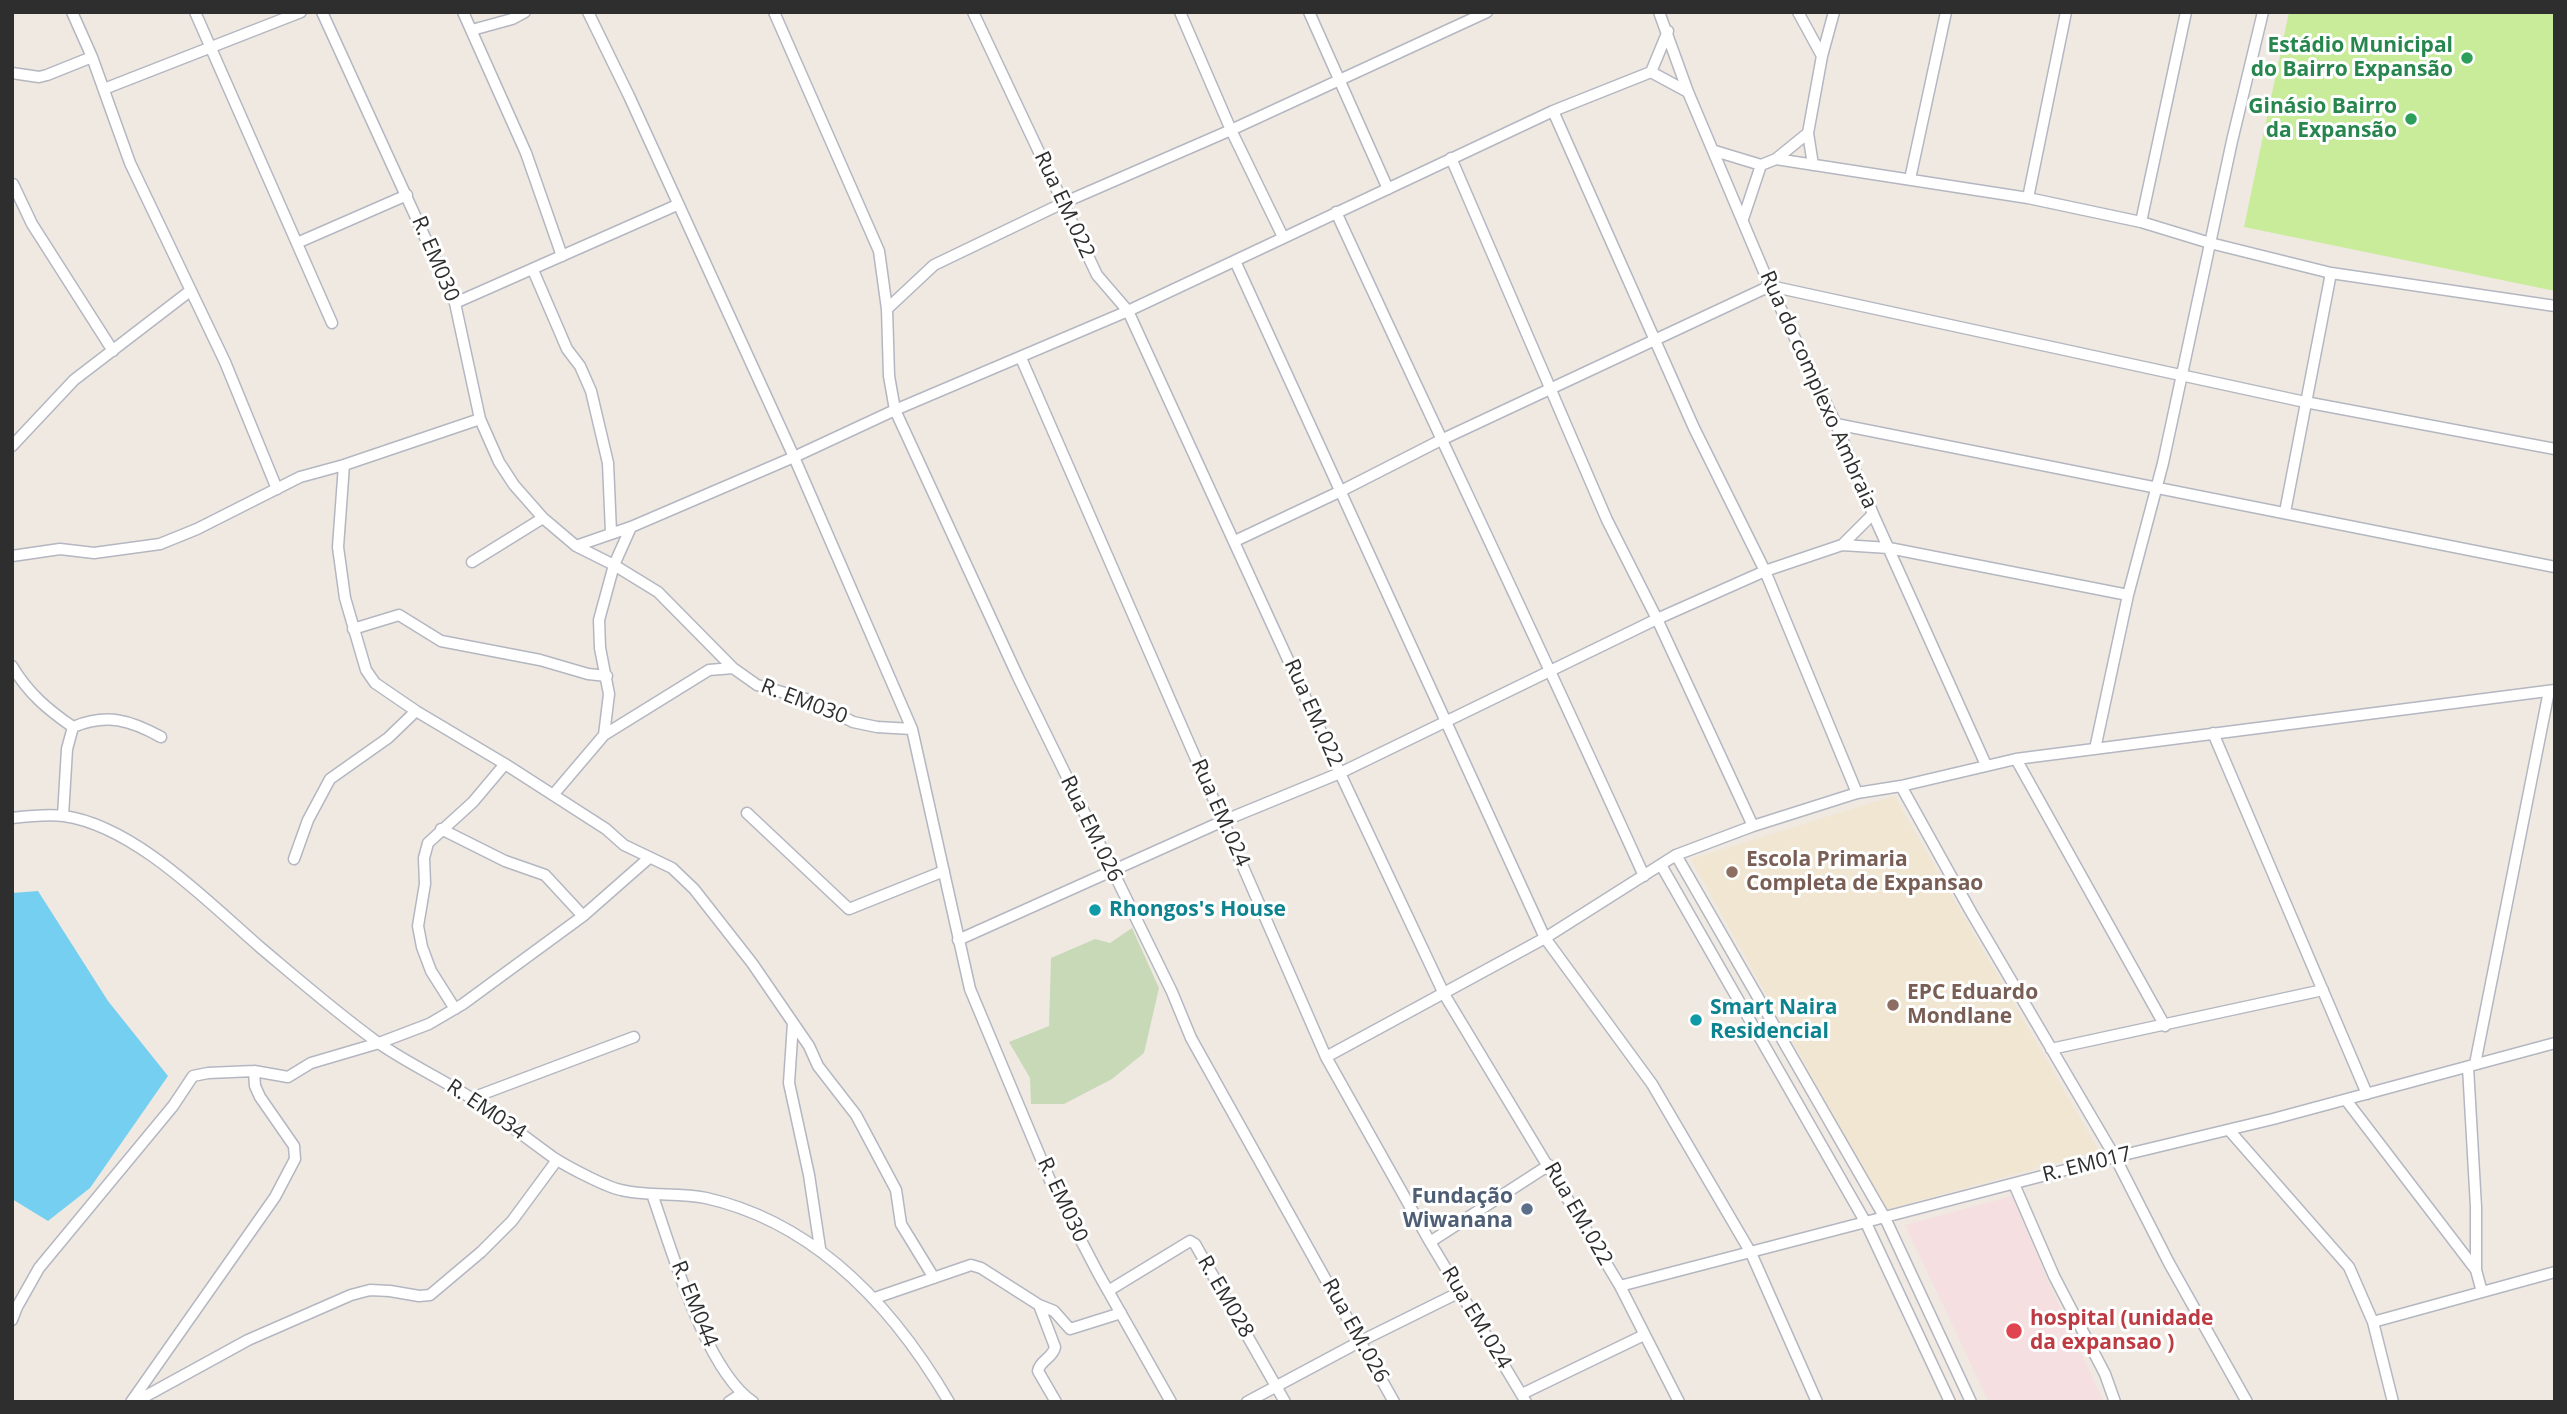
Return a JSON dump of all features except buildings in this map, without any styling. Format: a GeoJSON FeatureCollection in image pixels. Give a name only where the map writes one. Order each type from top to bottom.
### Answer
{"type":"FeatureCollection","features":[{"type":"Feature","properties":{"kind":"street"},"geometry":{"type":"LineString","coordinates":[[72,12],[92,57],[130,163],[225,362],[277,489]]}},
{"type":"Feature","properties":{"kind":"street"},"geometry":{"type":"LineString","coordinates":[[195,12],[332,323]]}},
{"type":"Feature","properties":{"kind":"street"},"geometry":{"type":"LineString","coordinates":[[104,89],[301,12]]}},
{"type":"Feature","properties":{"kind":"street","name":"R. EM030"},"geometry":{"type":"LineString","coordinates":[[322,12],[455,303],[480,419],[499,462],[514,485],[543,518],[576,546],[658,592],[733,668],[757,685],[813,701],[853,722],[877,727],[912,729],[970,989],[1052,1185],[1171,1402]]}},
{"type":"Feature","properties":{"kind":"street"},"geometry":{"type":"LineString","coordinates":[[463,12],[526,153],[562,256]]}},
{"type":"Feature","properties":{"kind":"street"},"geometry":{"type":"LineString","coordinates":[[472,30],[512,19],[525,12]]}},
{"type":"Feature","properties":{"kind":"street"},"geometry":{"type":"LineString","coordinates":[[588,12],[794,457],[912,729]]}},
{"type":"Feature","properties":{"kind":"street","name":"Rua EM.026"},"geometry":{"type":"LineString","coordinates":[[774,12],[879,251],[887,309],[889,376],[895,410],[1018,677],[1172,992],[1191,1038],[1394,1402]]}},
{"type":"Feature","properties":{"kind":"street","name":"Rua EM.022"},"geometry":{"type":"LineString","coordinates":[[973,12],[1097,275],[1128,311],[1444,994],[1620,1286],[1679,1402]]}},
{"type":"Feature","properties":{"kind":"street"},"geometry":{"type":"LineString","coordinates":[[1180,12],[1231,130],[1283,237]]}},
{"type":"Feature","properties":{"kind":"street"},"geometry":{"type":"LineString","coordinates":[[1309,12],[1388,189]]}},
{"type":"Feature","properties":{"kind":"street","name":"Rua do complexo Ambraia"},"geometry":{"type":"LineString","coordinates":[[1659,12],[1688,92],[1770,286],[1836,424],[1873,514],[1986,765]]}},
{"type":"Feature","properties":{"kind":"street"},"geometry":{"type":"LineString","coordinates":[[1798,12],[1822,56]]}},
{"type":"Feature","properties":{"kind":"street"},"geometry":{"type":"LineString","coordinates":[[1812,165],[1808,133],[1822,56],[1834,12]]}},
{"type":"Feature","properties":{"kind":"street"},"geometry":{"type":"LineString","coordinates":[[1910,179],[1946,12]]}},
{"type":"Feature","properties":{"kind":"street"},"geometry":{"type":"LineString","coordinates":[[2028,198],[2066,12]]}},
{"type":"Feature","properties":{"kind":"street"},"geometry":{"type":"LineString","coordinates":[[2141,222],[2186,12]]}},
{"type":"Feature","properties":{"kind":"street"},"geometry":{"type":"LineString","coordinates":[[2095,749],[2128,595],[2183,373],[2263,12]]}},
{"type":"Feature","properties":{"kind":"street"},"geometry":{"type":"LineString","coordinates":[[887,309],[934,265],[1063,203],[1231,130],[1483,13]]}},
{"type":"Feature","properties":{"kind":"street"},"geometry":{"type":"LineString","coordinates":[[576,546],[631,527],[1128,311],[1553,111],[1651,72],[1668,31]]}},
{"type":"Feature","properties":{"kind":"street"},"geometry":{"type":"LineString","coordinates":[[12,73],[39,77],[92,57]]}},
{"type":"Feature","properties":{"kind":"street"},"geometry":{"type":"LineString","coordinates":[[1651,72],[1688,92]]}},
{"type":"Feature","properties":{"kind":"street"},"geometry":{"type":"LineString","coordinates":[[1553,111],[1694,428],[1765,571],[1857,793]]}},
{"type":"Feature","properties":{"kind":"street"},"geometry":{"type":"LineString","coordinates":[[1715,151],[1761,165],[1776,159],[1808,133]]}},
{"type":"Feature","properties":{"kind":"street"},"geometry":{"type":"LineString","coordinates":[[1451,158],[1607,520],[1657,619],[1753,826]]}},
{"type":"Feature","properties":{"kind":"street"},"geometry":{"type":"LineString","coordinates":[[1776,159],[2028,198],[2141,222],[2210,243],[2331,273],[2555,306]]}},
{"type":"Feature","properties":{"kind":"street"},"geometry":{"type":"LineString","coordinates":[[1743,219],[1761,165]]}},
{"type":"Feature","properties":{"kind":"street"},"geometry":{"type":"LineString","coordinates":[[13,184],[32,223],[113,351]]}},
{"type":"Feature","properties":{"kind":"street"},"geometry":{"type":"LineString","coordinates":[[297,243],[407,195]]}},
{"type":"Feature","properties":{"kind":"street"},"geometry":{"type":"LineString","coordinates":[[455,303],[677,205]]}},
{"type":"Feature","properties":{"kind":"street"},"geometry":{"type":"LineString","coordinates":[[1336,212],[1552,671],[1644,876]]}},
{"type":"Feature","properties":{"kind":"street"},"geometry":{"type":"LineString","coordinates":[[1235,261],[1545,938],[1652,1084],[1751,1253],[1817,1402]]}},
{"type":"Feature","properties":{"kind":"street"},"geometry":{"type":"LineString","coordinates":[[533,270],[568,349],[592,391],[608,463],[611,533]]}},
{"type":"Feature","properties":{"kind":"street"},"geometry":{"type":"LineString","coordinates":[[2285,512],[2331,273]]}},
{"type":"Feature","properties":{"kind":"street"},"geometry":{"type":"LineString","coordinates":[[1234,541],[1441,440],[1770,286],[2183,373],[2305,402],[2555,449]]}},
{"type":"Feature","properties":{"kind":"street"},"geometry":{"type":"LineString","coordinates":[[12,446],[75,380],[190,291]]}},
{"type":"Feature","properties":{"kind":"street","name":"Rua EM.024"},"geometry":{"type":"LineString","coordinates":[[1021,358],[1326,1057],[1430,1242],[1524,1398]]}},
{"type":"Feature","properties":{"kind":"street"},"geometry":{"type":"LineString","coordinates":[[12,556],[60,549],[94,553],[160,544],[197,529],[300,477],[480,419]]}},
{"type":"Feature","properties":{"kind":"street"},"geometry":{"type":"LineString","coordinates":[[1836,424],[2555,567]]}},
{"type":"Feature","properties":{"kind":"street"},"geometry":{"type":"LineString","coordinates":[[344,465],[338,547],[345,598],[366,670],[375,683],[606,829],[624,845],[672,868],[694,889],[752,963],[809,1046],[818,1066],[856,1115],[896,1190],[901,1224],[934,1278]]}},
{"type":"Feature","properties":{"kind":"street"},"geometry":{"type":"LineString","coordinates":[[1842,545],[1873,514]]}},
{"type":"Feature","properties":{"kind":"street"},"geometry":{"type":"LineString","coordinates":[[472,562],[543,518]]}},
{"type":"Feature","properties":{"kind":"street"},"geometry":{"type":"LineString","coordinates":[[604,735],[609,694],[600,648],[599,620],[605,591],[631,527]]}},
{"type":"Feature","properties":{"kind":"street"},"geometry":{"type":"LineString","coordinates":[[958,940],[1223,821],[1340,773],[1657,619],[1765,571],[1842,545],[1889,548],[2128,595]]}},
{"type":"Feature","properties":{"kind":"street"},"geometry":{"type":"LineString","coordinates":[[353,629],[399,615],[441,642],[540,660],[588,674],[607,676]]}},
{"type":"Feature","properties":{"kind":"street"},"geometry":{"type":"LineString","coordinates":[[12,666],[23,684],[46,709],[73,727]]}},
{"type":"Feature","properties":{"kind":"street"},"geometry":{"type":"LineString","coordinates":[[552,795],[604,735],[709,670],[733,668]]}},
{"type":"Feature","properties":{"kind":"street"},"geometry":{"type":"LineString","coordinates":[[1326,1057],[1545,938],[1676,855],[1753,826],[1857,793],[1901,786],[2016,759],[2552,690],[2472,1065],[2467,1078],[2476,1207],[2476,1270],[2482,1292]]}},
{"type":"Feature","properties":{"kind":"street"},"geometry":{"type":"LineString","coordinates":[[294,859],[315,806],[330,779],[388,738],[416,711]]}},
{"type":"Feature","properties":{"kind":"street"},"geometry":{"type":"LineString","coordinates":[[73,727],[103,718],[138,724],[161,737]]}},
{"type":"Feature","properties":{"kind":"street"},"geometry":{"type":"LineString","coordinates":[[63,816],[67,749],[73,727]]}},
{"type":"Feature","properties":{"kind":"street"},"geometry":{"type":"LineString","coordinates":[[2213,733],[2367,1094]]}},
{"type":"Feature","properties":{"kind":"street"},"geometry":{"type":"LineString","coordinates":[[2016,759],[2165,1026]]}},
{"type":"Feature","properties":{"kind":"street"},"geometry":{"type":"LineString","coordinates":[[455,1009],[431,971],[422,947],[418,926],[425,884],[424,858],[428,843],[473,802],[505,764]]}},
{"type":"Feature","properties":{"kind":"street"},"geometry":{"type":"LineString","coordinates":[[1901,786],[2115,1157],[2169,1263],[2248,1402]]}},
{"type":"Feature","properties":{"kind":"street"},"geometry":{"type":"LineString","coordinates":[[747,813],[849,909],[944,872]]}},
{"type":"Feature","properties":{"kind":"street","name":"R. EM034"},"geometry":{"type":"LineString","coordinates":[[12,818],[63,816],[83,821],[125,839],[175,874],[262,949],[379,1043],[472,1098],[557,1160],[618,1190],[704,1198],[742,1208],[788,1229],[820,1248],[875,1298],[923,1361],[949,1402]]}},
{"type":"Feature","properties":{"kind":"street"},"geometry":{"type":"LineString","coordinates":[[441,830],[505,861],[545,875],[583,916]]}},
{"type":"Feature","properties":{"kind":"street"},"geometry":{"type":"LineString","coordinates":[[1676,855],[1885,1218],[1971,1402]]}},
{"type":"Feature","properties":{"kind":"street"},"geometry":{"type":"LineString","coordinates":[[12,1320],[39,1268],[173,1106],[193,1076],[254,1072],[288,1077],[311,1063],[379,1043],[429,1024],[455,1009],[583,916],[649,858]]}},
{"type":"Feature","properties":{"kind":"street"},"geometry":{"type":"LineString","coordinates":[[1661,865],[1866,1223],[1950,1402]]}},
{"type":"Feature","properties":{"kind":"street"},"geometry":{"type":"LineString","coordinates":[[2051,1049],[2323,990]]}},
{"type":"Feature","properties":{"kind":"street"},"geometry":{"type":"LineString","coordinates":[[793,1022],[789,1083],[809,1175],[820,1248]]}},
{"type":"Feature","properties":{"kind":"street"},"geometry":{"type":"LineString","coordinates":[[472,1098],[634,1037]]}},
{"type":"Feature","properties":{"kind":"street","name":"R. EM017"},"geometry":{"type":"LineString","coordinates":[[1620,1286],[2115,1157],[2346,1100],[2555,1043]]}},
{"type":"Feature","properties":{"kind":"street"},"geometry":{"type":"LineString","coordinates":[[791,1052],[809,1046]]}},
{"type":"Feature","properties":{"kind":"street"},"geometry":{"type":"LineString","coordinates":[[133,1402],[275,1197],[295,1159],[294,1146],[260,1097],[255,1086],[254,1072]]}},
{"type":"Feature","properties":{"kind":"street"},"geometry":{"type":"LineString","coordinates":[[2346,1100],[2476,1270]]}},
{"type":"Feature","properties":{"kind":"street"},"geometry":{"type":"LineString","coordinates":[[2229,1130],[2349,1266],[2373,1322],[2393,1402]]}},
{"type":"Feature","properties":{"kind":"street"},"geometry":{"type":"LineString","coordinates":[[133,1402],[248,1340],[351,1295],[370,1290],[430,1295],[481,1252],[512,1221],[557,1160]]}},
{"type":"Feature","properties":{"kind":"street"},"geometry":{"type":"LineString","coordinates":[[1430,1242],[1549,1165]]}},
{"type":"Feature","properties":{"kind":"street"},"geometry":{"type":"LineString","coordinates":[[2014,1184],[2054,1276],[2105,1374],[2115,1402]]}},
{"type":"Feature","properties":{"kind":"street","name":"R. EM044"},"geometry":{"type":"LineString","coordinates":[[652,1194],[701,1326],[725,1374],[741,1394],[753,1402]]}},
{"type":"Feature","properties":{"kind":"street","name":"R. EM028"},"geometry":{"type":"LineString","coordinates":[[1108,1291],[1191,1241],[1285,1402]]}},
{"type":"Feature","properties":{"kind":"street"},"geometry":{"type":"LineString","coordinates":[[875,1298],[971,1265],[981,1268],[1039,1305],[1054,1311],[1070,1329],[1121,1313]]}},
{"type":"Feature","properties":{"kind":"street"},"geometry":{"type":"LineString","coordinates":[[2373,1322],[2555,1272]]}},
{"type":"Feature","properties":{"kind":"street"},"geometry":{"type":"LineString","coordinates":[[1247,1402],[1361,1340],[1460,1292]]}},
{"type":"Feature","properties":{"kind":"street"},"geometry":{"type":"LineString","coordinates":[[1039,1305],[1055,1347],[1054,1353],[1039,1365],[1038,1371],[1056,1402]]}},
{"type":"Feature","properties":{"kind":"street"},"geometry":{"type":"LineString","coordinates":[[1524,1398],[1644,1335]]}},
{"type":"Feature","properties":{"kind":"street"},"geometry":{"type":"LineString","coordinates":[[729,1402],[741,1394]]}},
{"type":"Feature","properties":{"kind":"shaded area","name":"EPC Eduardo Mondlane"},"geometry":{"type":"Polygon","coordinates":[[[1894,796],[2099,1151],[1886,1210],[1691,859],[1894,796]]]}},
{"type":"Feature","properties":{"kind":"shaded area","name":"hospital (unidade da expansao )"},"geometry":{"type":"Polygon","coordinates":[[[2012,1196],[2104,1402],[1989,1402],[1905,1225],[2012,1196]]]}},
{"type":"Feature","properties":{"kind":"green space","name":"Ginásio Bairro da Expansão"},"geometry":{"type":"Polygon","coordinates":[[[2289,12],[2555,12],[2555,291],[2244,227],[2289,12]]]}},
{"type":"Feature","properties":{"kind":"green space"},"geometry":{"type":"Polygon","coordinates":[[[1132,928],[1159,988],[1144,1053],[1112,1079],[1064,1104],[1031,1104],[1030,1078],[1009,1042],[1049,1026],[1051,958],[1095,939],[1110,943],[1132,928]]]}},
{"type":"Feature","properties":{"kind":"water"},"geometry":{"type":"Polygon","coordinates":[[[38,891],[108,1001],[168,1076],[90,1188],[48,1221],[12,1199],[12,893],[38,891]]]}},
{"type":"Feature","properties":{"kind":"place","name":"Estádio Municipal do Bairro Expansão"},"geometry":{"type":"Point","coordinates":[2467,58]}},
{"type":"Feature","properties":{"kind":"place","name":"Ginásio Bairro da Expansão"},"geometry":{"type":"Point","coordinates":[2411,119]}},
{"type":"Feature","properties":{"kind":"place","name":"Escola Primaria Completa de Expansao"},"geometry":{"type":"Point","coordinates":[1732,872]}},
{"type":"Feature","properties":{"kind":"place","name":"Rhongos's House"},"geometry":{"type":"Point","coordinates":[1095,910]}},
{"type":"Feature","properties":{"kind":"place","name":"EPC Eduardo Mondlane"},"geometry":{"type":"Point","coordinates":[1893,1005]}},
{"type":"Feature","properties":{"kind":"place","name":"Smart Naira Residencial"},"geometry":{"type":"Point","coordinates":[1696,1020]}},
{"type":"Feature","properties":{"kind":"place","name":"Fundação Wiwanana"},"geometry":{"type":"Point","coordinates":[1527,1209]}},
{"type":"Feature","properties":{"kind":"place","name":"hospital (unidade da expansao )"},"geometry":{"type":"Point","coordinates":[2014,1331]}}]}
